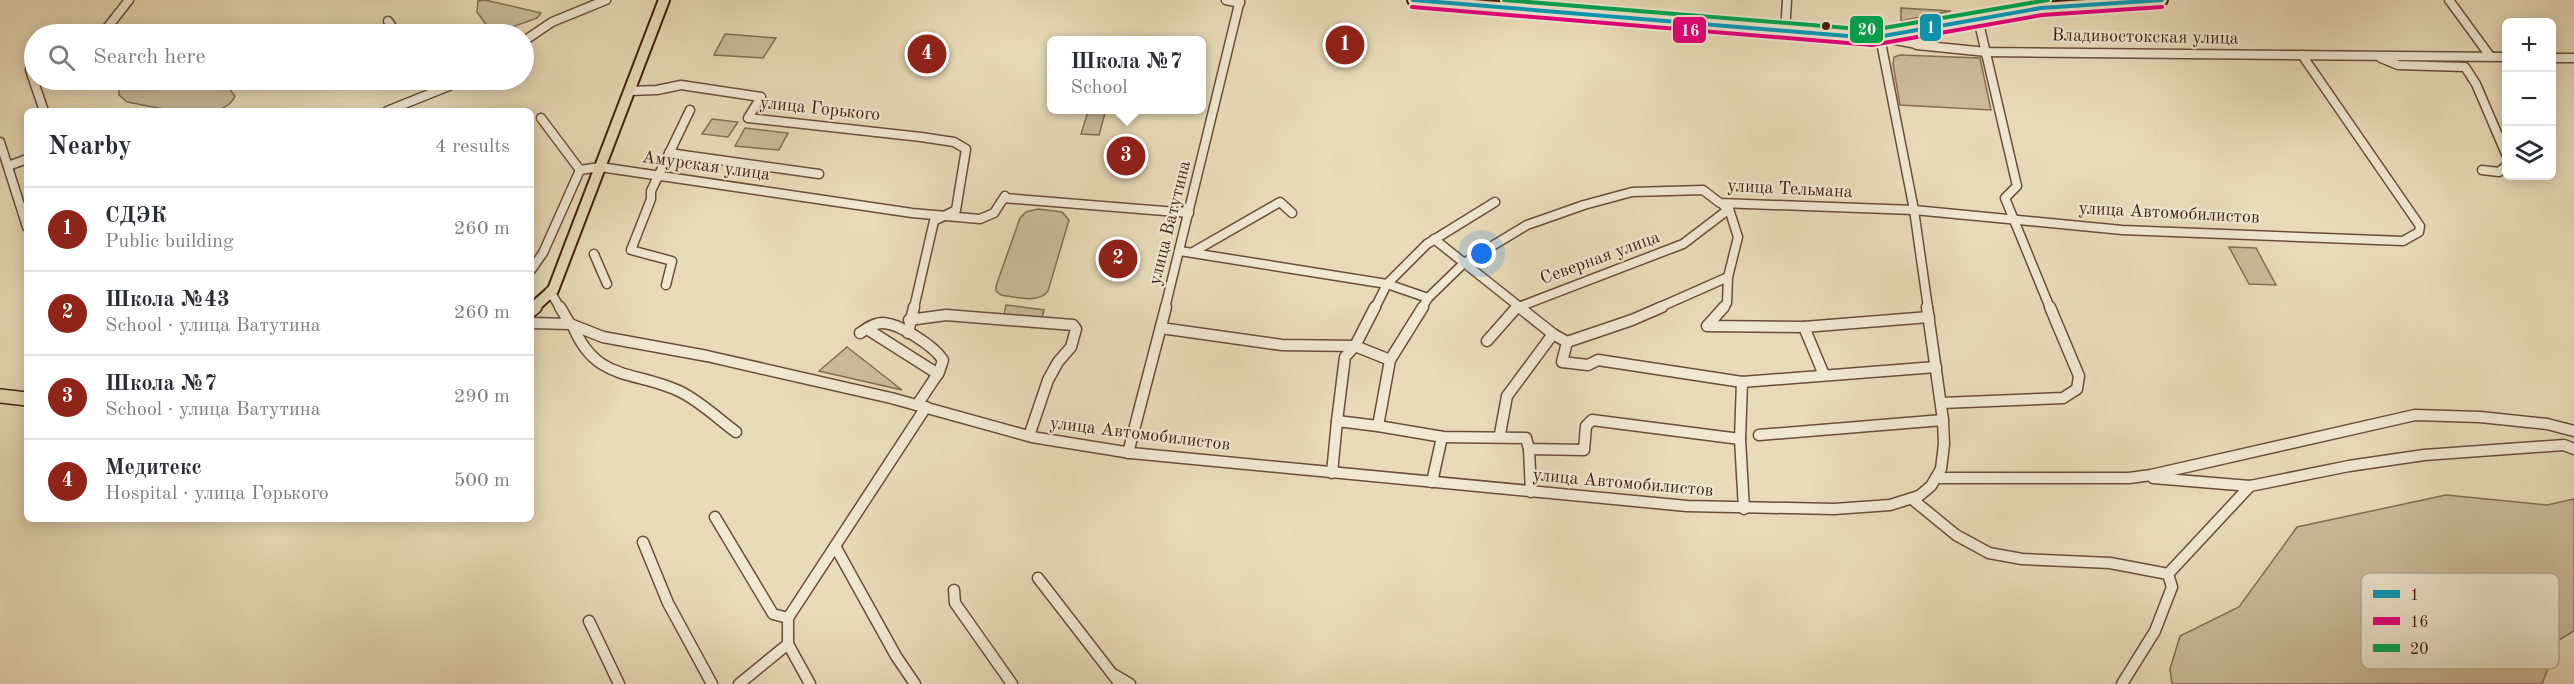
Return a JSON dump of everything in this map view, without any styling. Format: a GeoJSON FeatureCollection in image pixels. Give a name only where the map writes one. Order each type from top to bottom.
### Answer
{"type":"FeatureCollection","features":[{"type":"Feature","properties":{"kind":"main road"},"geometry":{"type":"LineString","coordinates":[[534,307],[553,290],[664,0]]}},
{"type":"Feature","properties":{"kind":"main road"},"geometry":{"type":"LineString","coordinates":[[1413,0],[1881,41],[1978,19],[2061,6],[2162,0]]}},
{"type":"Feature","properties":{"kind":"main road"},"geometry":{"type":"LineString","coordinates":[[0,396],[24,399]]}},
{"type":"Feature","properties":{"kind":"street"},"geometry":{"type":"LineString","coordinates":[[110,24],[129,0]]}},
{"type":"Feature","properties":{"kind":"street"},"geometry":{"type":"LineString","coordinates":[[534,32],[606,0]]}},
{"type":"Feature","properties":{"kind":"street"},"geometry":{"type":"LineString","coordinates":[[1226,0],[1240,2]]}},
{"type":"Feature","properties":{"kind":"street"},"geometry":{"type":"LineString","coordinates":[[1785,32],[1786,0]]}},
{"type":"Feature","properties":{"kind":"street"},"geometry":{"type":"LineString","coordinates":[[2449,0],[2490,56]]}},
{"type":"Feature","properties":{"kind":"street","name":"улица Ватутина"},"geometry":{"type":"LineString","coordinates":[[1128,453],[1161,328],[1240,2]]}},
{"type":"Feature","properties":{"kind":"street"},"geometry":{"type":"LineString","coordinates":[[1941,403],[2063,398],[2077,389],[2079,376],[2005,198],[2017,186],[1978,19]]}},
{"type":"Feature","properties":{"kind":"street"},"geometry":{"type":"LineString","coordinates":[[1920,32],[1922,45]]}},
{"type":"Feature","properties":{"kind":"street"},"geometry":{"type":"LineString","coordinates":[[1881,41],[1914,210],[1941,403],[1943,457],[1936,478],[2174,479],[2250,486],[2349,466],[2424,455],[2564,445],[2574,448]]}},
{"type":"Feature","properties":{"kind":"street","name":"Владивостокская улица"},"geometry":{"type":"LineString","coordinates":[[1881,41],[1987,52],[2502,57]]}},
{"type":"Feature","properties":{"kind":"street","name":"улица Автомобилистов"},"geometry":{"type":"LineString","coordinates":[[1914,210],[2122,230],[2403,241],[2419,232],[2420,226],[2302,55]]}},
{"type":"Feature","properties":{"kind":"street"},"geometry":{"type":"LineString","coordinates":[[2376,57],[2398,65],[2465,67],[2476,84],[2502,145]]}},
{"type":"Feature","properties":{"kind":"street"},"geometry":{"type":"LineString","coordinates":[[2556,58],[2574,58]]}},
{"type":"Feature","properties":{"kind":"street"},"geometry":{"type":"LineString","coordinates":[[2564,58],[2574,64]]}},
{"type":"Feature","properties":{"kind":"street","name":"улица Горького"},"geometry":{"type":"LineString","coordinates":[[629,91],[657,90],[681,85],[751,95],[761,97],[748,118],[954,141],[966,149],[956,210],[954,213],[936,218],[932,225],[909,320],[908,333]]}},
{"type":"Feature","properties":{"kind":"street"},"geometry":{"type":"LineString","coordinates":[[37,90],[43,108]]}},
{"type":"Feature","properties":{"kind":"street"},"geometry":{"type":"LineString","coordinates":[[394,108],[439,90]]}},
{"type":"Feature","properties":{"kind":"street"},"geometry":{"type":"LineString","coordinates":[[666,285],[672,261],[631,250],[658,176],[690,110]]}},
{"type":"Feature","properties":{"kind":"street"},"geometry":{"type":"LineString","coordinates":[[541,118],[580,170]]}},
{"type":"Feature","properties":{"kind":"street"},"geometry":{"type":"LineString","coordinates":[[0,142],[24,217]]}},
{"type":"Feature","properties":{"kind":"street"},"geometry":{"type":"LineString","coordinates":[[669,153],[819,174]]}},
{"type":"Feature","properties":{"kind":"street"},"geometry":{"type":"LineString","coordinates":[[8,166],[24,160]]}},
{"type":"Feature","properties":{"kind":"street"},"geometry":{"type":"LineString","coordinates":[[580,170],[600,166]]}},
{"type":"Feature","properties":{"kind":"street","name":"Амурская улица"},"geometry":{"type":"LineString","coordinates":[[600,166],[941,216]]}},
{"type":"Feature","properties":{"kind":"street"},"geometry":{"type":"LineString","coordinates":[[534,266],[543,253],[580,170]]}},
{"type":"Feature","properties":{"kind":"street"},"geometry":{"type":"LineString","coordinates":[[2482,170],[2502,171]]}},
{"type":"Feature","properties":{"kind":"street","name":"улица Тельмана"},"geometry":{"type":"LineString","coordinates":[[1378,426],[1389,360],[1428,298],[1464,263],[1527,225],[1584,205],[1632,192],[1703,190],[1720,203],[1914,210]]}},
{"type":"Feature","properties":{"kind":"street"},"geometry":{"type":"LineString","coordinates":[[941,216],[985,218],[994,213],[1004,197],[1189,213]]}},
{"type":"Feature","properties":{"kind":"street"},"geometry":{"type":"LineString","coordinates":[[1193,252],[1280,202],[1292,213]]}},
{"type":"Feature","properties":{"kind":"street"},"geometry":{"type":"LineString","coordinates":[[1332,473],[1345,357],[1354,346],[1387,284],[1434,239],[1495,202]]}},
{"type":"Feature","properties":{"kind":"street"},"geometry":{"type":"LineString","coordinates":[[1720,203],[1729,209],[1738,237],[1728,277],[1727,303],[1707,326],[1804,327],[1929,317]]}},
{"type":"Feature","properties":{"kind":"street","name":"Северная улица"},"geometry":{"type":"LineString","coordinates":[[1487,341],[1518,306],[1683,244],[1729,209]]}},
{"type":"Feature","properties":{"kind":"street"},"geometry":{"type":"LineString","coordinates":[[1434,239],[1553,334],[1567,342],[1632,320],[1728,277]]}},
{"type":"Feature","properties":{"kind":"street"},"geometry":{"type":"LineString","coordinates":[[1180,251],[1387,284],[1428,298]]}},
{"type":"Feature","properties":{"kind":"street"},"geometry":{"type":"LineString","coordinates":[[594,254],[607,284]]}},
{"type":"Feature","properties":{"kind":"street"},"geometry":{"type":"LineString","coordinates":[[550,291],[589,357],[606,368],[679,391],[736,432]]}},
{"type":"Feature","properties":{"kind":"street","name":"улица Автомобилистов"},"geometry":{"type":"LineString","coordinates":[[909,320],[946,315],[1073,326],[1076,329],[1071,347],[1058,362],[1048,380],[1029,436]]}},
{"type":"Feature","properties":{"kind":"street","name":"улица Автомобилистов"},"geometry":{"type":"LineString","coordinates":[[534,323],[571,325],[603,337],[707,356],[921,406],[1029,436],[1128,453],[1531,492],[1744,509],[1843,509],[1890,505],[1911,499],[1927,491],[1936,478]]}},
{"type":"Feature","properties":{"kind":"street"},"geometry":{"type":"LineString","coordinates":[[810,684],[788,644],[788,618],[853,519],[921,406],[938,374],[943,362],[940,355],[908,333],[882,323],[863,331],[938,374]]}},
{"type":"Feature","properties":{"kind":"street"},"geometry":{"type":"LineString","coordinates":[[1804,327],[1824,375]]}},
{"type":"Feature","properties":{"kind":"street"},"geometry":{"type":"LineString","coordinates":[[1161,328],[1282,345],[1354,346],[1389,360]]}},
{"type":"Feature","properties":{"kind":"street"},"geometry":{"type":"LineString","coordinates":[[1500,434],[1507,396],[1553,334]]}},
{"type":"Feature","properties":{"kind":"street"},"geometry":{"type":"LineString","coordinates":[[1567,342],[1562,362],[1588,365],[1598,360],[1742,382],[1936,367]]}},
{"type":"Feature","properties":{"kind":"street"},"geometry":{"type":"LineString","coordinates":[[1742,382],[1740,439],[1744,509]]}},
{"type":"Feature","properties":{"kind":"street"},"geometry":{"type":"LineString","coordinates":[[2129,478],[2151,475],[2415,415],[2480,417],[2547,424],[2574,431]]}},
{"type":"Feature","properties":{"kind":"street"},"geometry":{"type":"LineString","coordinates":[[1529,449],[1584,450],[1586,426],[1593,420],[1740,439]]}},
{"type":"Feature","properties":{"kind":"street"},"geometry":{"type":"LineString","coordinates":[[1759,435],[1942,420]]}},
{"type":"Feature","properties":{"kind":"street"},"geometry":{"type":"LineString","coordinates":[[1337,421],[1442,436],[1489,438],[1500,434],[1526,438],[1529,449],[1531,492]]}},
{"type":"Feature","properties":{"kind":"street"},"geometry":{"type":"LineString","coordinates":[[1432,482],[1442,436]]}},
{"type":"Feature","properties":{"kind":"street"},"geometry":{"type":"LineString","coordinates":[[2168,574],[2250,486]]}},
{"type":"Feature","properties":{"kind":"street"},"geometry":{"type":"LineString","coordinates":[[1911,499],[1956,535],[1989,553],[2022,559],[2110,563],[2168,574]]}},
{"type":"Feature","properties":{"kind":"street"},"geometry":{"type":"LineString","coordinates":[[715,517],[768,608],[774,614],[788,618]]}},
{"type":"Feature","properties":{"kind":"street"},"geometry":{"type":"LineString","coordinates":[[643,542],[668,603],[712,684]]}},
{"type":"Feature","properties":{"kind":"street"},"geometry":{"type":"LineString","coordinates":[[835,546],[896,656],[915,684]]}},
{"type":"Feature","properties":{"kind":"street"},"geometry":{"type":"LineString","coordinates":[[2122,684],[2155,631],[2172,587],[2168,574]]}},
{"type":"Feature","properties":{"kind":"street"},"geometry":{"type":"LineString","coordinates":[[1038,578],[1120,684]]}},
{"type":"Feature","properties":{"kind":"street"},"geometry":{"type":"LineString","coordinates":[[954,590],[955,603],[1012,684]]}},
{"type":"Feature","properties":{"kind":"street"},"geometry":{"type":"LineString","coordinates":[[589,621],[619,684]]}},
{"type":"Feature","properties":{"kind":"street"},"geometry":{"type":"LineString","coordinates":[[739,684],[788,644]]}},
{"type":"Feature","properties":{"kind":"street"},"geometry":{"type":"LineString","coordinates":[[1113,674],[1130,684]]}},
{"type":"Feature","properties":{"kind":"shaded area"},"geometry":{"type":"Polygon","coordinates":[[[485,0],[541,13],[537,18],[520,24],[486,24],[477,12],[478,1],[485,0]]]}},
{"type":"Feature","properties":{"kind":"shaded area"},"geometry":{"type":"Polygon","coordinates":[[[1901,8],[1951,11],[1901,21],[1901,8]]]}},
{"type":"Feature","properties":{"kind":"shaded area"},"geometry":{"type":"Polygon","coordinates":[[[725,34],[776,38],[763,58],[714,55],[725,34]]]}},
{"type":"Feature","properties":{"kind":"shaded area"},"geometry":{"type":"Polygon","coordinates":[[[1900,55],[1980,58],[1991,110],[1900,105],[1893,64],[1894,57],[1900,55]]]}},
{"type":"Feature","properties":{"kind":"shaded area"},"geometry":{"type":"Polygon","coordinates":[[[119,90],[230,90],[235,96],[228,105],[221,108],[158,108],[127,102],[119,95],[119,90]]]}},
{"type":"Feature","properties":{"kind":"shaded area"},"geometry":{"type":"Polygon","coordinates":[[[1087,114],[1105,114],[1099,135],[1081,134],[1087,114]]]}},
{"type":"Feature","properties":{"kind":"shaded area"},"geometry":{"type":"Polygon","coordinates":[[[712,119],[738,122],[728,137],[702,134],[712,119]]]}},
{"type":"Feature","properties":{"kind":"shaded area"},"geometry":{"type":"Polygon","coordinates":[[[745,128],[788,133],[779,150],[735,146],[745,128]]]}},
{"type":"Feature","properties":{"kind":"shaded area"},"geometry":{"type":"Polygon","coordinates":[[[1038,209],[1062,212],[1069,220],[1048,291],[1033,299],[1001,295],[996,291],[996,286],[1020,218],[1026,212],[1038,209]]]}},
{"type":"Feature","properties":{"kind":"shaded area"},"geometry":{"type":"Polygon","coordinates":[[[2229,247],[2256,248],[2276,285],[2249,284],[2229,247]]]}},
{"type":"Feature","properties":{"kind":"shaded area"},"geometry":{"type":"Polygon","coordinates":[[[1006,305],[1044,310],[1042,318],[1004,314],[1006,305]]]}},
{"type":"Feature","properties":{"kind":"shaded area"},"geometry":{"type":"Polygon","coordinates":[[[847,347],[902,390],[819,371],[847,347]]]}},
{"type":"Feature","properties":{"kind":"shaded area"},"geometry":{"type":"Polygon","coordinates":[[[2446,495],[2547,505],[2574,499],[2574,631],[2559,640],[2559,573],[2361,573],[2361,669],[2548,669],[2542,684],[2172,684],[2170,669],[2180,636],[2239,607],[2297,527],[2446,495]]]}},
{"type":"Feature","properties":{"kind":"transit line","name":"1"},"geometry":{"type":"LineString","coordinates":[[1413,0],[1872,38],[2041,8],[2162,0]]}},
{"type":"Feature","properties":{"kind":"transit line","name":"20"},"geometry":{"type":"LineString","coordinates":[[1504,0],[1872,30],[2048,0]]}},
{"type":"Feature","properties":{"kind":"transit line","name":"16"},"geometry":{"type":"LineString","coordinates":[[1412,7],[1872,45],[2042,15],[2162,7]]}},
{"type":"Feature","properties":{"kind":"place","name":"СДЭК"},"geometry":{"type":"Point","coordinates":[1345,45]}},
{"type":"Feature","properties":{"kind":"place","name":"Медитекс"},"geometry":{"type":"Point","coordinates":[927,54]}},
{"type":"Feature","properties":{"kind":"place","name":"Школа №7"},"geometry":{"type":"Point","coordinates":[1126,156]}},
{"type":"Feature","properties":{"kind":"place","name":"Школа №43"},"geometry":{"type":"Point","coordinates":[1118,259]}}]}
